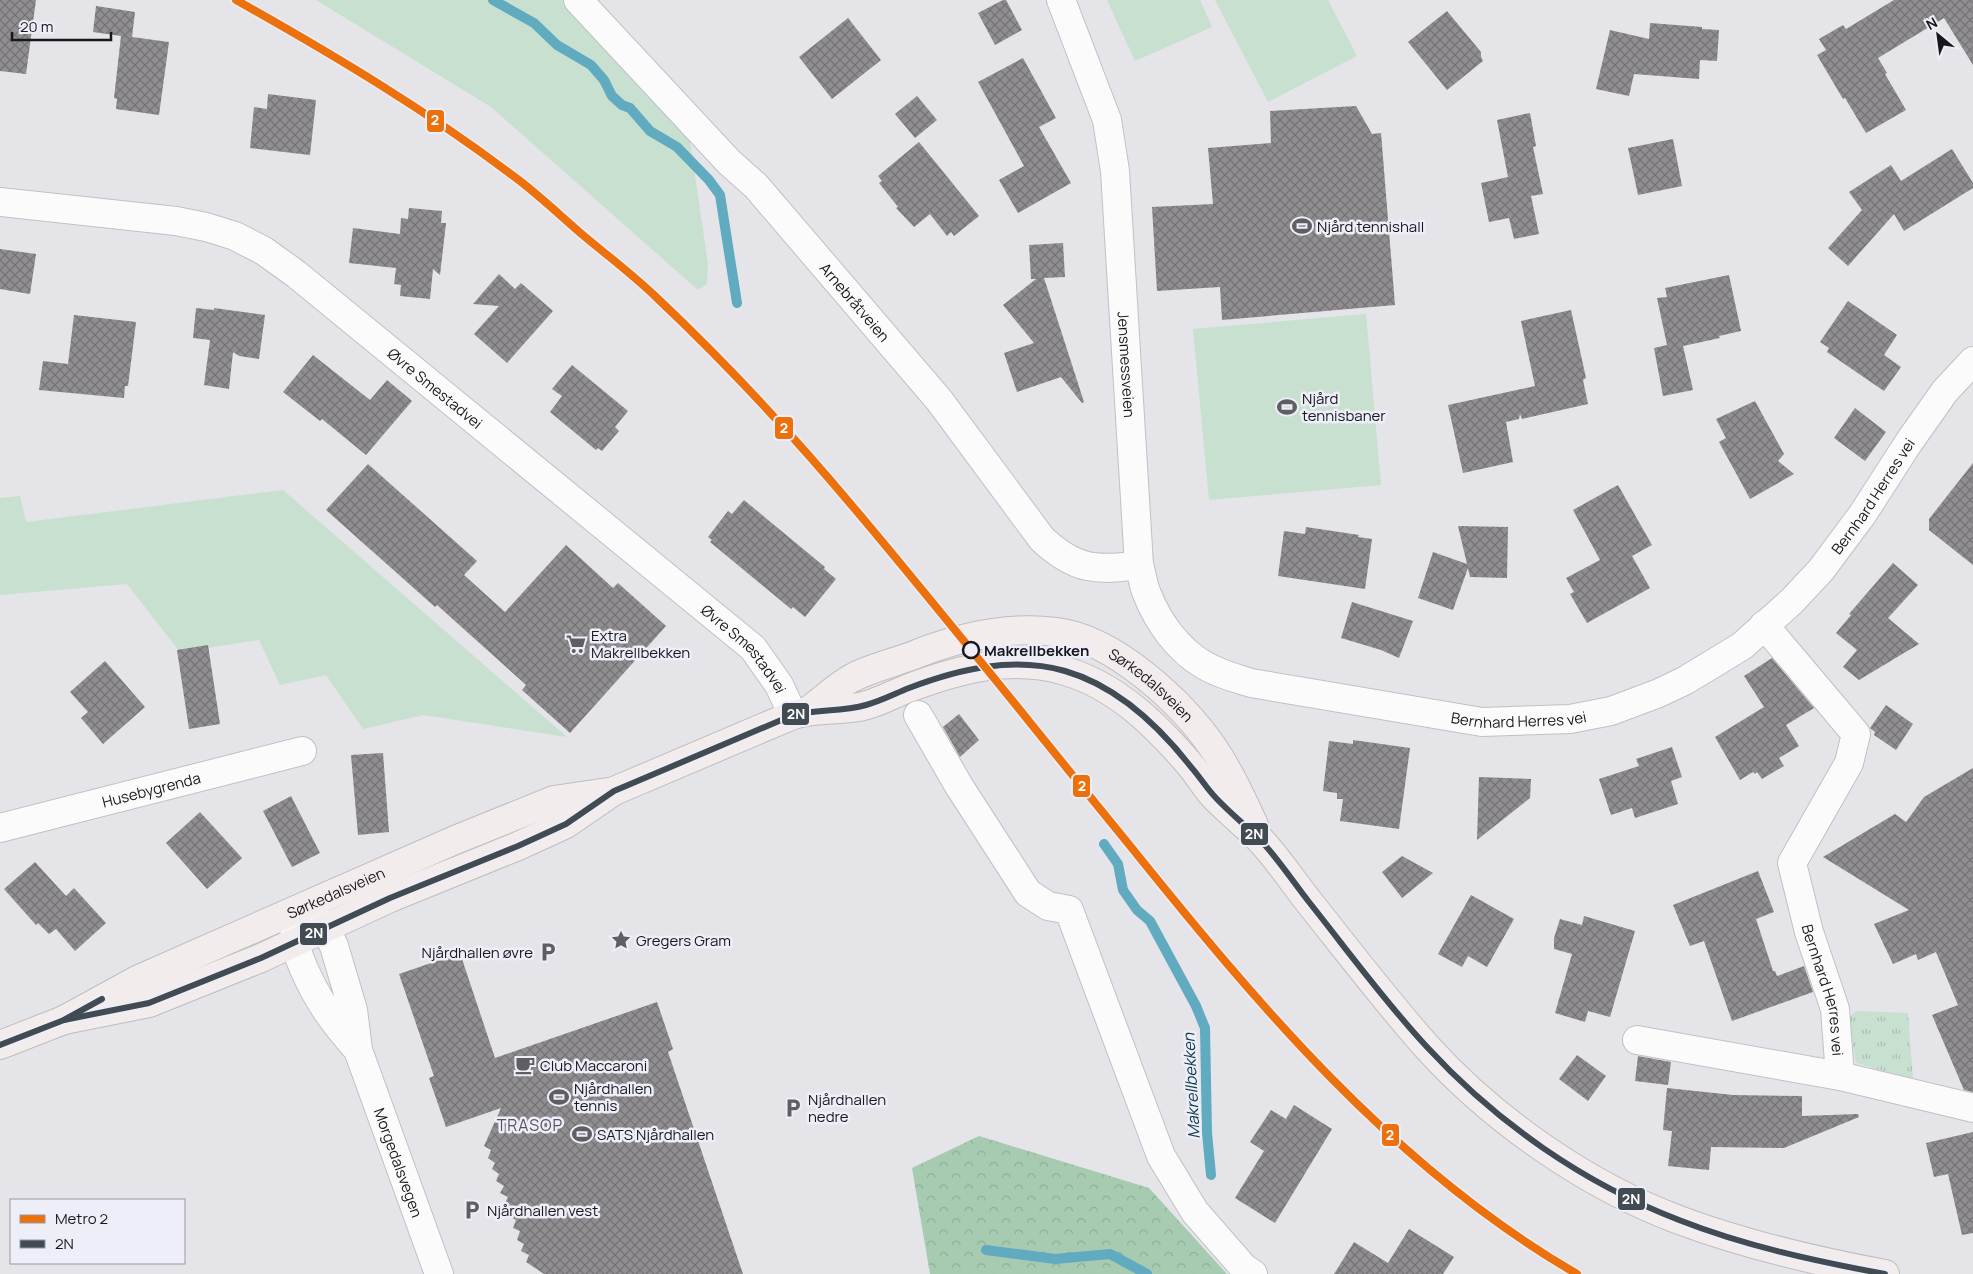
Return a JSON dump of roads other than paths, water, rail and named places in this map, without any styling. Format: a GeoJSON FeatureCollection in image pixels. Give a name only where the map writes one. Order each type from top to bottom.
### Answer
{"type":"FeatureCollection","features":[{"type":"Feature","properties":{"kind":"main road","name":"Sørkedalsveien"},"geometry":{"type":"LineString","coordinates":[[64,1020],[149,1003],[295,943],[390,898],[518,846],[566,824],[614,791],[801,712],[852,678],[932,648],[974,636],[1016,630],[1058,632],[1083,640],[1125,661],[1153,681],[1213,747],[1232,778],[1263,843]]}},
{"type":"Feature","properties":{"kind":"main road","name":"Sørkedalsveien"},"geometry":{"type":"LineString","coordinates":[[801,712],[861,707],[952,674],[986,666],[1007,664],[1044,666],[1087,678],[1107,688],[1129,704],[1171,745],[1211,793],[1263,843],[1352,956],[1429,1049],[1482,1099],[1538,1145],[1607,1186],[1676,1219],[1719,1234],[1798,1256],[1885,1274]]}},
{"type":"Feature","properties":{"kind":"main road","name":"Sørkedalsveien"},"geometry":{"type":"LineString","coordinates":[[0,1045],[64,1020],[139,979],[382,871],[554,800],[614,791]]}},
{"type":"Feature","properties":{"kind":"street","name":"Arnebråtveien"},"geometry":{"type":"LineString","coordinates":[[578,0],[730,162],[756,186],[938,400],[1042,539],[1057,553],[1074,562],[1092,568],[1112,569],[1139,564]]}},
{"type":"Feature","properties":{"kind":"street","name":"Jensmessveien"},"geometry":{"type":"LineString","coordinates":[[1061,0],[1107,120],[1115,171],[1139,564],[1146,593],[1174,640],[1203,665],[1221,674],[1251,683]]}},
{"type":"Feature","properties":{"kind":"street","name":"Øvre Smestadvei"},"geometry":{"type":"LineString","coordinates":[[0,202],[191,224],[235,236],[264,251],[296,274],[753,648],[801,712]]}},
{"type":"Feature","properties":{"kind":"street","name":"Bernhard Herres vei"},"geometry":{"type":"LineString","coordinates":[[1251,683],[1482,722],[1570,719],[1610,711],[1686,680],[1742,646],[1792,601],[1821,570],[1862,515],[1909,442],[1940,399],[1973,362]]}},
{"type":"Feature","properties":{"kind":"street","name":"Bernhard Herres vei"},"geometry":{"type":"LineString","coordinates":[[1764,625],[1856,734],[1849,763],[1792,862],[1809,932],[1835,1009],[1840,1076]]}},
{"type":"Feature","properties":{"kind":"street"},"geometry":{"type":"LineString","coordinates":[[918,715],[959,786],[1028,893],[1048,906],[1069,910],[1160,1156],[1195,1212],[1249,1271]]}},
{"type":"Feature","properties":{"kind":"street","name":"Husebygrenda"},"geometry":{"type":"LineString","coordinates":[[0,828],[302,751]]}},
{"type":"Feature","properties":{"kind":"street"},"geometry":{"type":"LineString","coordinates":[[300,909],[316,918],[326,928]]}},
{"type":"Feature","properties":{"kind":"street","name":"Morgedalsvegen"},"geometry":{"type":"LineString","coordinates":[[300,909],[296,925],[295,943],[315,994],[332,1021],[358,1050]]}},
{"type":"Feature","properties":{"kind":"street","name":"Morgedalsvegen"},"geometry":{"type":"LineString","coordinates":[[326,928],[353,1010],[358,1050],[439,1274]]}},
{"type":"Feature","properties":{"kind":"street","name":"Bernhard Herres vei"},"geometry":{"type":"LineString","coordinates":[[1637,1040],[1840,1076],[1973,1108]]}},
{"type":"Feature","properties":{"kind":"waterway","name":"Makrellbekken"},"geometry":{"type":"LineString","coordinates":[[493,0],[534,23],[557,45],[591,65],[604,80],[612,96],[622,105],[630,108],[650,131],[677,147],[709,180],[720,195],[737,303]]}},
{"type":"Feature","properties":{"kind":"waterway","name":"Makrellbekken"},"geometry":{"type":"LineString","coordinates":[[1104,844],[1118,864],[1123,890],[1137,910],[1150,921],[1196,1006],[1205,1028],[1207,1133],[1211,1175]]}},
{"type":"Feature","properties":{"kind":"waterway"},"geometry":{"type":"LineString","coordinates":[[986,1250],[1055,1259],[1110,1254],[1147,1274]]}},
{"type":"Feature","properties":{"kind":"metro line","name":"2"},"geometry":{"type":"LineString","coordinates":[[236,0],[417,108],[486,156],[536,194],[656,297],[733,373],[831,480],[1176,903],[1279,1022],[1332,1079],[1389,1134],[1448,1185],[1510,1232],[1577,1274]]}},
{"type":"Feature","properties":{"kind":"place","name":"Njård tennishall"},"geometry":{"type":"Point","coordinates":[1302,226]}},
{"type":"Feature","properties":{"kind":"place","name":"Njård tennisbaner"},"geometry":{"type":"Point","coordinates":[1287,407]}},
{"type":"Feature","properties":{"kind":"place","name":"Extra Makrellbekken"},"geometry":{"type":"Point","coordinates":[576,644]}},
{"type":"Feature","properties":{"kind":"place","name":"Makrellbekken"},"geometry":{"type":"Point","coordinates":[971,650]}},
{"type":"Feature","properties":{"kind":"place","name":"Gregers Gram"},"geometry":{"type":"Point","coordinates":[621,940]}},
{"type":"Feature","properties":{"kind":"place","name":"Njårdhallen øvre"},"geometry":{"type":"Point","coordinates":[548,952]}},
{"type":"Feature","properties":{"kind":"place","name":"Club Maccaroni"},"geometry":{"type":"Point","coordinates":[525,1065]}},
{"type":"Feature","properties":{"kind":"place","name":"Njårdhallen tennis"},"geometry":{"type":"Point","coordinates":[559,1097]}},
{"type":"Feature","properties":{"kind":"place","name":"Njårdhallen nedre"},"geometry":{"type":"Point","coordinates":[793,1108]}},
{"type":"Feature","properties":{"kind":"place","name":"SATS Njårdhallen"},"geometry":{"type":"Point","coordinates":[582,1134]}},
{"type":"Feature","properties":{"kind":"place","name":"Njårdhallen vest"},"geometry":{"type":"Point","coordinates":[472,1210]}},
{"type":"Feature","properties":{"kind":"district","name":"TRASOP"},"geometry":{"type":"Point","coordinates":[530,1125]}}]}
